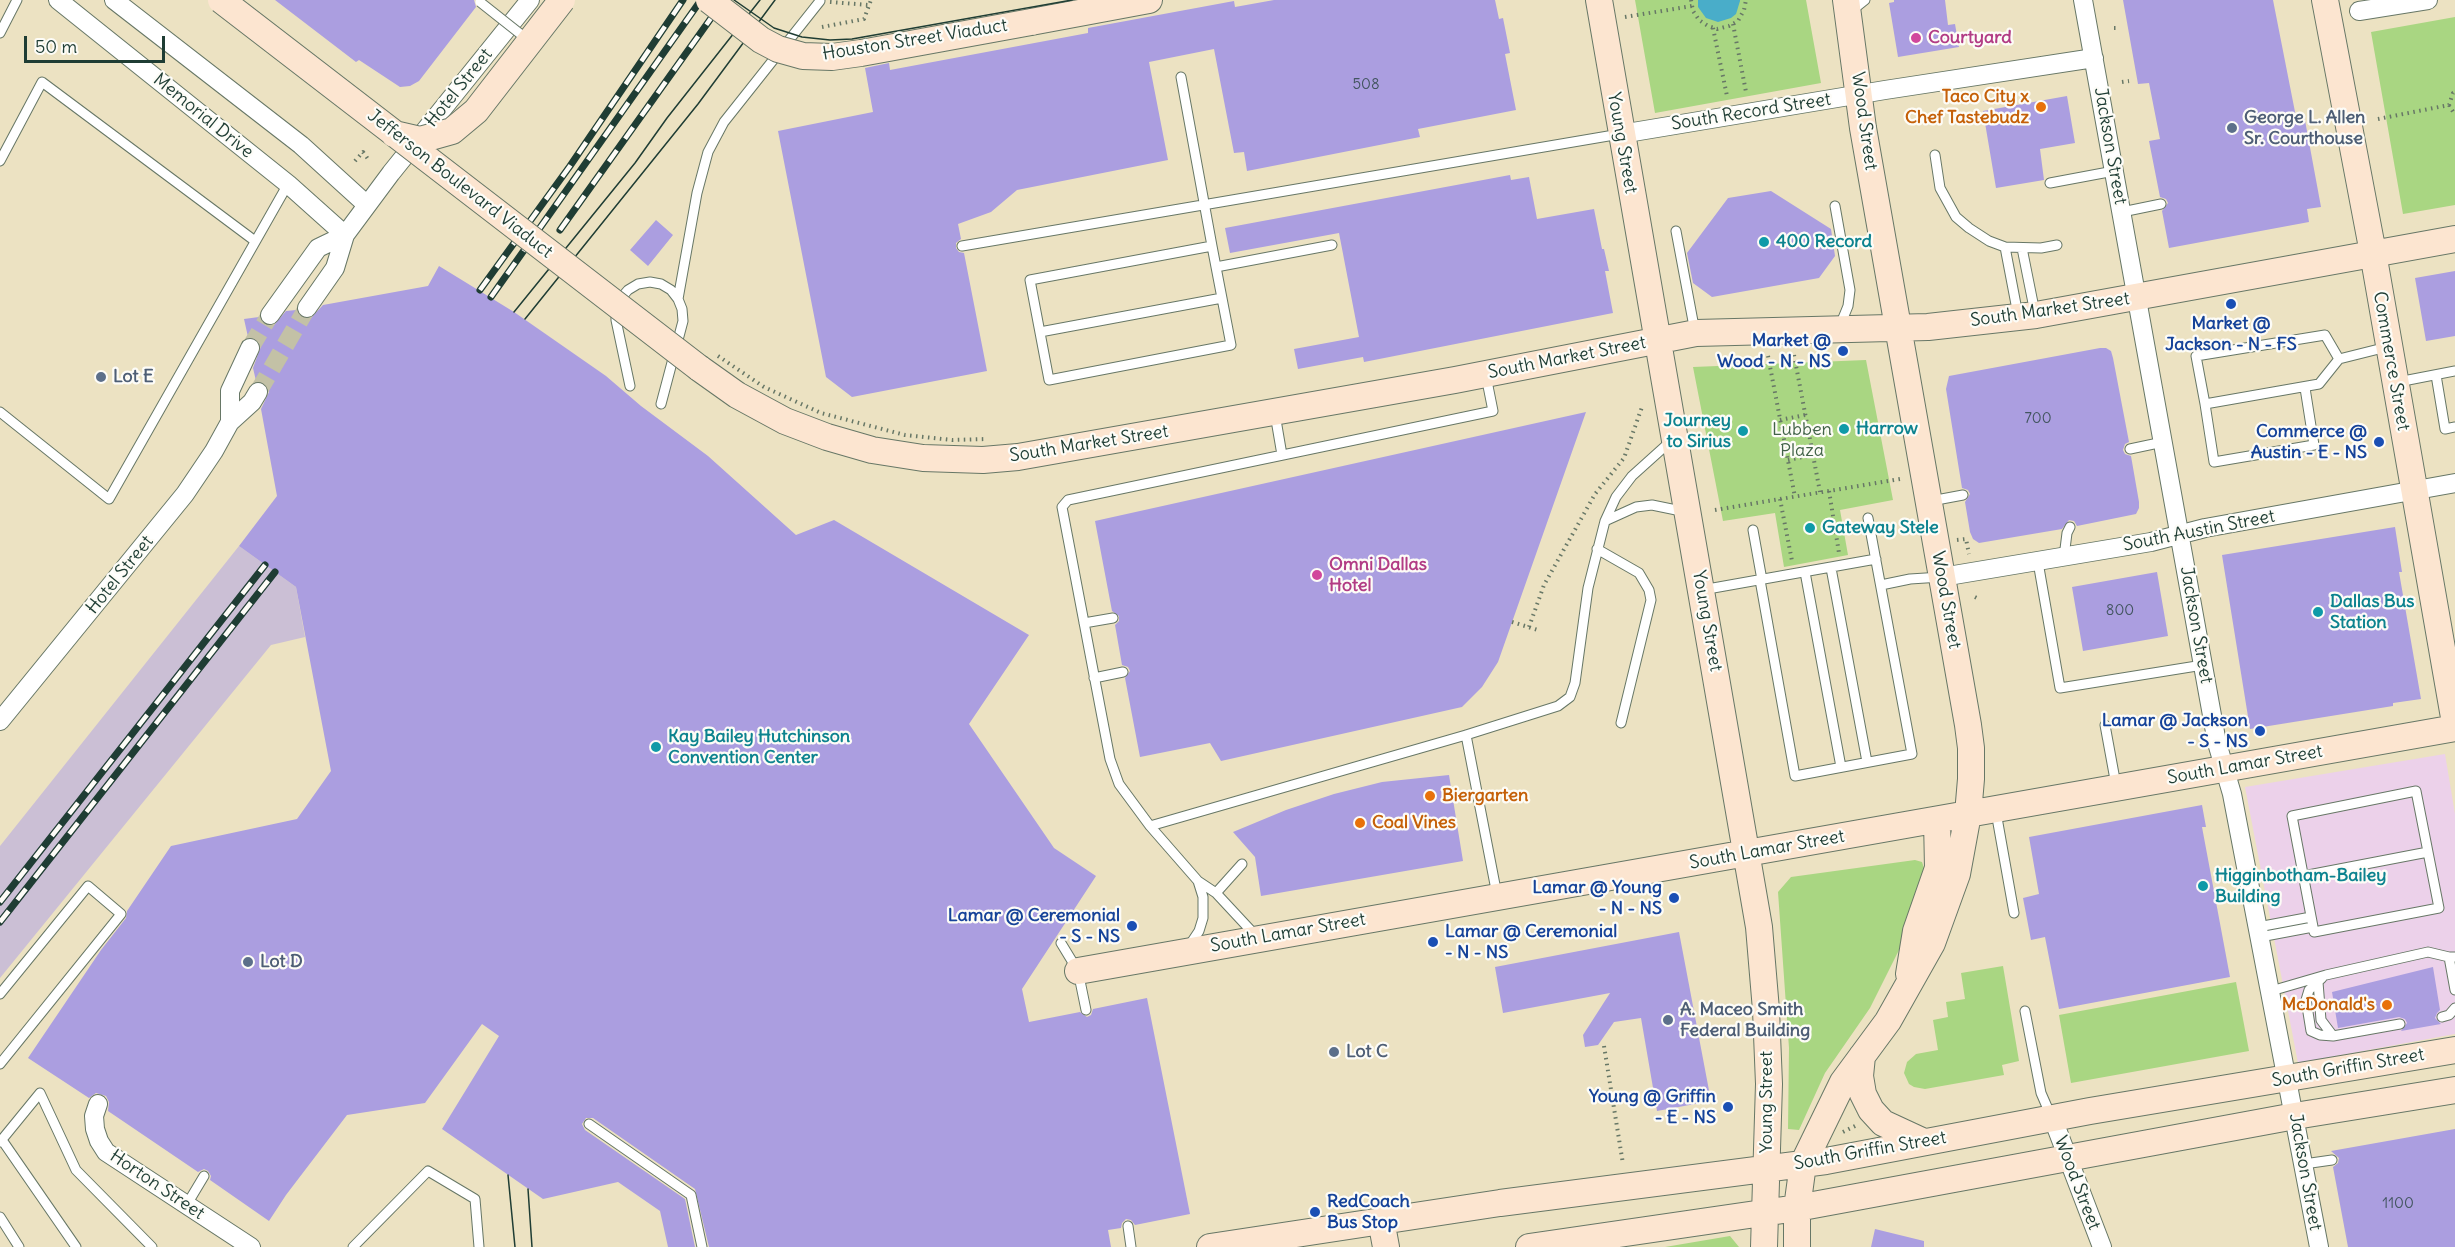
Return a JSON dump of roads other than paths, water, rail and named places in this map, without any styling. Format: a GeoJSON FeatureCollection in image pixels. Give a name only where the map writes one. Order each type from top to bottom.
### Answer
{"type":"FeatureCollection","features":[{"type":"Feature","properties":{"kind":"main road","name":"Jefferson Boulevard Viaduct"},"geometry":{"type":"LineString","coordinates":[[220,0],[394,134],[704,358]]}},
{"type":"Feature","properties":{"kind":"main road"},"geometry":{"type":"LineString","coordinates":[[394,134],[420,140],[452,131],[476,111],[562,0]]}},
{"type":"Feature","properties":{"kind":"main road","name":"Houston Street Viaduct"},"geometry":{"type":"LineString","coordinates":[[709,0],[761,40],[778,49],[803,56],[832,57],[1149,0]]}},
{"type":"Feature","properties":{"kind":"main road","name":"Young Street"},"geometry":{"type":"LineString","coordinates":[[1599,0],[1759,927],[1769,1084],[1764,1247]]}},
{"type":"Feature","properties":{"kind":"main road","name":"Commerce Street"},"geometry":{"type":"LineString","coordinates":[[2325,0],[2373,253],[2413,491],[2448,647],[2455,723]]}},
{"type":"Feature","properties":{"kind":"main road","name":"Wood Street"},"geometry":{"type":"LineString","coordinates":[[1803,1164],[1843,1082],[1908,989],[1946,910],[1957,874],[1968,814],[1971,748],[1859,94],[1853,5]]}},
{"type":"Feature","properties":{"kind":"main road","name":"South Market Street"},"geometry":{"type":"LineString","coordinates":[[704,358],[737,395],[785,421],[827,437],[872,450],[923,458],[985,450],[1018,457],[1486,375],[1696,333],[1899,328],[2027,316],[2455,238]]}},
{"type":"Feature","properties":{"kind":"main road","name":"South Lamar Street"},"geometry":{"type":"LineString","coordinates":[[1078,971],[2455,728]]}},
{"type":"Feature","properties":{"kind":"main road"},"geometry":{"type":"LineString","coordinates":[[1908,989],[1910,956],[1916,931],[1938,868],[1937,820]]}},
{"type":"Feature","properties":{"kind":"main road","name":"South Griffin Street"},"geometry":{"type":"LineString","coordinates":[[1210,1247],[1250,1244],[1381,1220],[1766,1167],[1803,1164],[2090,1111],[2455,1050]]}},
{"type":"Feature","properties":{"kind":"main road"},"geometry":{"type":"LineString","coordinates":[[1862,1056],[1860,1076],[1863,1094],[1871,1110],[1883,1123],[1924,1142]]}},
{"type":"Feature","properties":{"kind":"main road"},"geometry":{"type":"LineString","coordinates":[[1529,1247],[1764,1214],[2295,1116],[2455,1090]]}},
{"type":"Feature","properties":{"kind":"main road"},"geometry":{"type":"LineString","coordinates":[[1797,1247],[1797,1208],[1803,1164]]}},
{"type":"Feature","properties":{"kind":"main road"},"geometry":{"type":"LineString","coordinates":[[1381,1220],[1386,1247]]}},
{"type":"Feature","properties":{"kind":"street","name":"Memorial Drive"},"geometry":{"type":"LineString","coordinates":[[58,0],[288,184],[345,235]]}},
{"type":"Feature","properties":{"kind":"street","name":"Memorial Drive"},"geometry":{"type":"LineString","coordinates":[[114,0],[301,145],[367,205]]}},
{"type":"Feature","properties":{"kind":"street","name":"Hotel Street"},"geometry":{"type":"LineString","coordinates":[[307,308],[335,268],[345,235],[531,0]]}},
{"type":"Feature","properties":{"kind":"street","name":"Jackson Street"},"geometry":{"type":"LineString","coordinates":[[2084,0],[2217,743],[2225,769],[2271,991],[2319,1247]]}},
{"type":"Feature","properties":{"kind":"street"},"geometry":{"type":"LineString","coordinates":[[2359,11],[2428,0]]}},
{"type":"Feature","properties":{"kind":"street","name":"South Record Street"},"geometry":{"type":"LineString","coordinates":[[1621,134],[2094,58]]}},
{"type":"Feature","properties":{"kind":"street","name":"Hotel Street"},"geometry":{"type":"LineString","coordinates":[[270,315],[318,248],[345,235]]}},
{"type":"Feature","properties":{"kind":"street","name":"Hotel Street"},"geometry":{"type":"LineString","coordinates":[[230,422],[230,391],[250,348]]}},
{"type":"Feature","properties":{"kind":"street","name":"Hotel Street"},"geometry":{"type":"LineString","coordinates":[[0,721],[185,494],[214,451],[230,422],[252,402],[258,392]]}},
{"type":"Feature","properties":{"kind":"street","name":"South Austin Street"},"geometry":{"type":"LineString","coordinates":[[1942,577],[2151,542],[2180,534],[2455,483]]}},
{"type":"Feature","properties":{"kind":"street","name":"Horton Street"},"geometry":{"type":"LineString","coordinates":[[98,1104],[94,1116],[95,1130],[106,1152],[251,1247]]}},
{"type":"Feature","properties":{"kind":"street","name":"Wood Street"},"geometry":{"type":"LineString","coordinates":[[2053,1119],[2102,1247]]}},
{"type":"Feature","properties":{"kind":"lane"},"geometry":{"type":"LineString","coordinates":[[0,33],[17,0]]}},
{"type":"Feature","properties":{"kind":"lane"},"geometry":{"type":"LineString","coordinates":[[678,299],[708,152],[724,122],[820,1]]}},
{"type":"Feature","properties":{"kind":"lane"},"geometry":{"type":"LineString","coordinates":[[480,2],[530,41]]}},
{"type":"Feature","properties":{"kind":"lane"},"geometry":{"type":"LineString","coordinates":[[1181,77],[1231,345],[1049,380],[1030,280],[1212,246]]}},
{"type":"Feature","properties":{"kind":"lane"},"geometry":{"type":"LineString","coordinates":[[0,161],[42,82],[255,241]]}},
{"type":"Feature","properties":{"kind":"lane"},"geometry":{"type":"LineString","coordinates":[[962,246],[1621,134]]}},
{"type":"Feature","properties":{"kind":"lane"},"geometry":{"type":"LineString","coordinates":[[1935,155],[1940,188],[1956,217],[1989,241],[2005,247],[2057,245]]}},
{"type":"Feature","properties":{"kind":"lane"},"geometry":{"type":"LineString","coordinates":[[2050,183],[2114,171]]}},
{"type":"Feature","properties":{"kind":"lane"},"geometry":{"type":"LineString","coordinates":[[0,412],[109,499],[288,184]]}},
{"type":"Feature","properties":{"kind":"lane"},"geometry":{"type":"LineString","coordinates":[[2122,212],[2161,204]]}},
{"type":"Feature","properties":{"kind":"lane"},"geometry":{"type":"LineString","coordinates":[[1835,206],[1850,290],[1848,306],[1839,330]]}},
{"type":"Feature","properties":{"kind":"lane"},"geometry":{"type":"LineString","coordinates":[[1676,231],[1696,333]]}},
{"type":"Feature","properties":{"kind":"lane"},"geometry":{"type":"LineString","coordinates":[[1216,267],[1332,245]]}},
{"type":"Feature","properties":{"kind":"lane"},"geometry":{"type":"LineString","coordinates":[[2005,247],[2027,316]]}},
{"type":"Feature","properties":{"kind":"lane"},"geometry":{"type":"LineString","coordinates":[[2022,248],[2027,316]]}},
{"type":"Feature","properties":{"kind":"lane"},"geometry":{"type":"LineString","coordinates":[[630,386],[616,320],[616,309],[628,290],[638,284],[650,282],[661,284],[671,290],[678,299],[683,321],[661,404]]}},
{"type":"Feature","properties":{"kind":"lane"},"geometry":{"type":"LineString","coordinates":[[1040,332],[1222,298]]}},
{"type":"Feature","properties":{"kind":"lane"},"geometry":{"type":"LineString","coordinates":[[2305,388],[2314,445],[2214,462],[2196,356],[2325,335],[2339,359]]}},
{"type":"Feature","properties":{"kind":"lane"},"geometry":{"type":"LineString","coordinates":[[2205,404],[2319,384],[2339,359],[2389,347]]}},
{"type":"Feature","properties":{"kind":"lane"},"geometry":{"type":"LineString","coordinates":[[2396,382],[2455,371]]}},
{"type":"Feature","properties":{"kind":"lane"},"geometry":{"type":"LineString","coordinates":[[1258,938],[1216,893],[1198,881],[1150,826],[1119,784],[1110,759],[1062,507],[1068,500],[1493,411],[1486,375]]}},
{"type":"Feature","properties":{"kind":"lane"},"geometry":{"type":"LineString","coordinates":[[2436,375],[2445,429],[2455,427]]}},
{"type":"Feature","properties":{"kind":"lane"},"geometry":{"type":"LineString","coordinates":[[1275,412],[1282,455]]}},
{"type":"Feature","properties":{"kind":"lane"},"geometry":{"type":"LineString","coordinates":[[1150,826],[1466,735],[1558,706],[1570,697],[1575,683],[1588,588],[1605,521],[1616,497],[1632,476],[1674,438]]}},
{"type":"Feature","properties":{"kind":"lane"},"geometry":{"type":"LineString","coordinates":[[2130,449],[2163,442]]}},
{"type":"Feature","properties":{"kind":"lane"},"geometry":{"type":"LineString","coordinates":[[1929,501],[1963,495]]}},
{"type":"Feature","properties":{"kind":"lane"},"geometry":{"type":"LineString","coordinates":[[1605,521],[1636,507],[1652,505],[1688,512]]}},
{"type":"Feature","properties":{"kind":"lane"},"geometry":{"type":"LineString","coordinates":[[1753,530],[1795,776],[1912,754],[1868,518]]}},
{"type":"Feature","properties":{"kind":"lane"},"geometry":{"type":"LineString","coordinates":[[2064,557],[2070,527]]}},
{"type":"Feature","properties":{"kind":"lane"},"geometry":{"type":"LineString","coordinates":[[1597,549],[1639,573],[1649,590],[1651,600],[1621,723]]}},
{"type":"Feature","properties":{"kind":"lane"},"geometry":{"type":"LineString","coordinates":[[1702,590],[1876,559]]}},
{"type":"Feature","properties":{"kind":"lane"},"geometry":{"type":"LineString","coordinates":[[2038,562],[2060,688],[2203,665]]}},
{"type":"Feature","properties":{"kind":"lane"},"geometry":{"type":"LineString","coordinates":[[1836,567],[1866,762]]}},
{"type":"Feature","properties":{"kind":"lane"},"geometry":{"type":"LineString","coordinates":[[1805,572],[1840,767]]}},
{"type":"Feature","properties":{"kind":"lane"},"geometry":{"type":"LineString","coordinates":[[1881,585],[1910,579],[1942,577]]}},
{"type":"Feature","properties":{"kind":"lane"},"geometry":{"type":"LineString","coordinates":[[1084,624],[1113,618]]}},
{"type":"Feature","properties":{"kind":"lane"},"geometry":{"type":"LineString","coordinates":[[1094,678],[1124,672]]}},
{"type":"Feature","properties":{"kind":"lane"},"geometry":{"type":"LineString","coordinates":[[2105,725],[2116,788]]}},
{"type":"Feature","properties":{"kind":"lane"},"geometry":{"type":"LineString","coordinates":[[1466,735],[1497,897]]}},
{"type":"Feature","properties":{"kind":"lane"},"geometry":{"type":"LineString","coordinates":[[2416,791],[2439,908],[2314,932],[2303,876],[2292,816],[2416,791]]}},
{"type":"Feature","properties":{"kind":"lane"},"geometry":{"type":"LineString","coordinates":[[1996,809],[2014,912]]}},
{"type":"Feature","properties":{"kind":"lane"},"geometry":{"type":"LineString","coordinates":[[2303,876],[2428,852]]}},
{"type":"Feature","properties":{"kind":"lane"},"geometry":{"type":"LineString","coordinates":[[1216,893],[1242,864]]}},
{"type":"Feature","properties":{"kind":"lane"},"geometry":{"type":"LineString","coordinates":[[1186,951],[1199,931],[1203,918],[1203,897],[1198,881]]}},
{"type":"Feature","properties":{"kind":"lane"},"geometry":{"type":"LineString","coordinates":[[0,994],[88,886],[121,914],[0,1064]]}},
{"type":"Feature","properties":{"kind":"lane"},"geometry":{"type":"LineString","coordinates":[[2259,932],[2312,922]]}},
{"type":"Feature","properties":{"kind":"lane"},"geometry":{"type":"LineString","coordinates":[[1061,944],[1078,971],[1086,1011]]}},
{"type":"Feature","properties":{"kind":"lane"},"geometry":{"type":"LineString","coordinates":[[2271,991],[2326,975],[2428,952],[2437,952],[2452,957],[2455,990]]}},
{"type":"Feature","properties":{"kind":"lane"},"geometry":{"type":"LineString","coordinates":[[2326,975],[2309,990],[2306,1000],[2311,1031],[2320,1035],[2333,1036],[2400,1024]]}},
{"type":"Feature","properties":{"kind":"lane"},"geometry":{"type":"LineString","coordinates":[[2318,982],[2320,1020],[2333,1036]]}},
{"type":"Feature","properties":{"kind":"lane"},"geometry":{"type":"LineString","coordinates":[[2442,1017],[2449,1015],[2455,1008]]}},
{"type":"Feature","properties":{"kind":"lane"},"geometry":{"type":"LineString","coordinates":[[2025,1011],[2041,1093],[2053,1119]]}},
{"type":"Feature","properties":{"kind":"lane"},"geometry":{"type":"LineString","coordinates":[[76,1247],[1,1141],[40,1093],[76,1170],[152,1247]]}},
{"type":"Feature","properties":{"kind":"lane"},"geometry":{"type":"LineString","coordinates":[[589,1124],[691,1196],[702,1247]]}},
{"type":"Feature","properties":{"kind":"lane"},"geometry":{"type":"LineString","coordinates":[[2304,1164],[2332,1160]]}},
{"type":"Feature","properties":{"kind":"lane"},"geometry":{"type":"LineString","coordinates":[[353,1247],[428,1171],[475,1199],[479,1247]]}},
{"type":"Feature","properties":{"kind":"lane"},"geometry":{"type":"LineString","coordinates":[[186,1206],[204,1176]]}},
{"type":"Feature","properties":{"kind":"lane"},"geometry":{"type":"LineString","coordinates":[[0,1217],[19,1247]]}},
{"type":"Feature","properties":{"kind":"lane"},"geometry":{"type":"LineString","coordinates":[[1128,1226],[1131,1247]]}},
{"type":"Feature","properties":{"kind":"water"},"geometry":{"type":"Polygon","coordinates":[[[1698,0],[1740,1],[1736,14],[1718,22],[1706,18],[1698,7],[1698,0]]]}},
{"type":"Feature","properties":{"kind":"tunnel"},"geometry":{"type":"LineString","coordinates":[[258,392],[307,308]]}},
{"type":"Feature","properties":{"kind":"tunnel"},"geometry":{"type":"LineString","coordinates":[[250,348],[270,315]]}},
{"type":"Feature","properties":{"kind":"tram line"},"geometry":{"type":"LineString","coordinates":[[734,0],[774,28],[802,37],[830,40],[852,39],[1072,0]]}},
{"type":"Feature","properties":{"kind":"tram line"},"geometry":{"type":"LineString","coordinates":[[514,312],[635,163],[667,118],[760,0]]}},
{"type":"Feature","properties":{"kind":"tram line"},"geometry":{"type":"LineString","coordinates":[[525,319],[698,104],[775,0]]}},
{"type":"Feature","properties":{"kind":"tram line"},"geometry":{"type":"LineString","coordinates":[[508,1175],[515,1247]]}},
{"type":"Feature","properties":{"kind":"tram line"},"geometry":{"type":"LineString","coordinates":[[528,1189],[532,1247]]}},
{"type":"Feature","properties":{"kind":"railway"},"geometry":{"type":"LineString","coordinates":[[480,290],[570,166],[683,0]]}},
{"type":"Feature","properties":{"kind":"railway"},"geometry":{"type":"LineString","coordinates":[[491,297],[701,0]]}},
{"type":"Feature","properties":{"kind":"railway"},"geometry":{"type":"LineString","coordinates":[[560,230],[724,0]]}},
{"type":"Feature","properties":{"kind":"railway"},"geometry":{"type":"LineString","coordinates":[[0,902],[265,565]]}},
{"type":"Feature","properties":{"kind":"railway"},"geometry":{"type":"LineString","coordinates":[[0,922],[275,572]]}},
{"type":"Feature","properties":{"kind":"place","name":"Courtyard"},"geometry":{"type":"Point","coordinates":[1916,38]}},
{"type":"Feature","properties":{"kind":"place","name":"Taco City x Chef Tastebudz"},"geometry":{"type":"Point","coordinates":[2041,107]}},
{"type":"Feature","properties":{"kind":"place","name":"George L. Allen Sr. Courthouse"},"geometry":{"type":"Point","coordinates":[2232,128]}},
{"type":"Feature","properties":{"kind":"place","name":"400 Record"},"geometry":{"type":"Point","coordinates":[1764,242]}},
{"type":"Feature","properties":{"kind":"place","name":"Market @ Jackson - N - FS"},"geometry":{"type":"Point","coordinates":[2231,304]}},
{"type":"Feature","properties":{"kind":"place","name":"Market @ Wood - N - NS"},"geometry":{"type":"Point","coordinates":[1843,351]}},
{"type":"Feature","properties":{"kind":"place","name":"Lot E"},"geometry":{"type":"Point","coordinates":[101,377]}},
{"type":"Feature","properties":{"kind":"place","name":"Harrow"},"geometry":{"type":"Point","coordinates":[1844,429]}},
{"type":"Feature","properties":{"kind":"place","name":"Journey to Sirius"},"geometry":{"type":"Point","coordinates":[1743,431]}},
{"type":"Feature","properties":{"kind":"place","name":"Commerce @ Austin - E - NS"},"geometry":{"type":"Point","coordinates":[2379,442]}},
{"type":"Feature","properties":{"kind":"place","name":"Gateway Stele"},"geometry":{"type":"Point","coordinates":[1810,528]}},
{"type":"Feature","properties":{"kind":"place","name":"Omni Dallas Hotel"},"geometry":{"type":"Point","coordinates":[1317,575]}},
{"type":"Feature","properties":{"kind":"place","name":"Dallas Bus Station"},"geometry":{"type":"Point","coordinates":[2318,612]}},
{"type":"Feature","properties":{"kind":"place","name":"Lamar @ Jackson - S - NS"},"geometry":{"type":"Point","coordinates":[2260,731]}},
{"type":"Feature","properties":{"kind":"place","name":"Kay Bailey Hutchinson Convention Center"},"geometry":{"type":"Point","coordinates":[656,747]}},
{"type":"Feature","properties":{"kind":"place","name":"Biergarten"},"geometry":{"type":"Point","coordinates":[1430,796]}},
{"type":"Feature","properties":{"kind":"place","name":"Coal Vines"},"geometry":{"type":"Point","coordinates":[1360,823]}},
{"type":"Feature","properties":{"kind":"place","name":"Higginbotham-Bailey Building"},"geometry":{"type":"Point","coordinates":[2203,886]}},
{"type":"Feature","properties":{"kind":"place","name":"Lamar @ Young - N - NS"},"geometry":{"type":"Point","coordinates":[1674,898]}},
{"type":"Feature","properties":{"kind":"place","name":"Lamar @ Ceremonial - S - NS"},"geometry":{"type":"Point","coordinates":[1132,926]}},
{"type":"Feature","properties":{"kind":"place","name":"Lamar @ Ceremonial - N - NS"},"geometry":{"type":"Point","coordinates":[1433,942]}},
{"type":"Feature","properties":{"kind":"place","name":"Lot D"},"geometry":{"type":"Point","coordinates":[248,962]}},
{"type":"Feature","properties":{"kind":"place","name":"McDonald's"},"geometry":{"type":"Point","coordinates":[2387,1005]}},
{"type":"Feature","properties":{"kind":"place","name":"A. Maceo Smith Federal Building"},"geometry":{"type":"Point","coordinates":[1668,1020]}},
{"type":"Feature","properties":{"kind":"place","name":"Lot C"},"geometry":{"type":"Point","coordinates":[1334,1052]}},
{"type":"Feature","properties":{"kind":"place","name":"Young @ Griffin - E - NS"},"geometry":{"type":"Point","coordinates":[1728,1107]}},
{"type":"Feature","properties":{"kind":"place","name":"RedCoach Bus Stop"},"geometry":{"type":"Point","coordinates":[1315,1212]}},
{"type":"Feature","properties":{"kind":"park label","name":"Lubben Plaza"},"geometry":{"type":"Point","coordinates":[1802,440]}}]}
